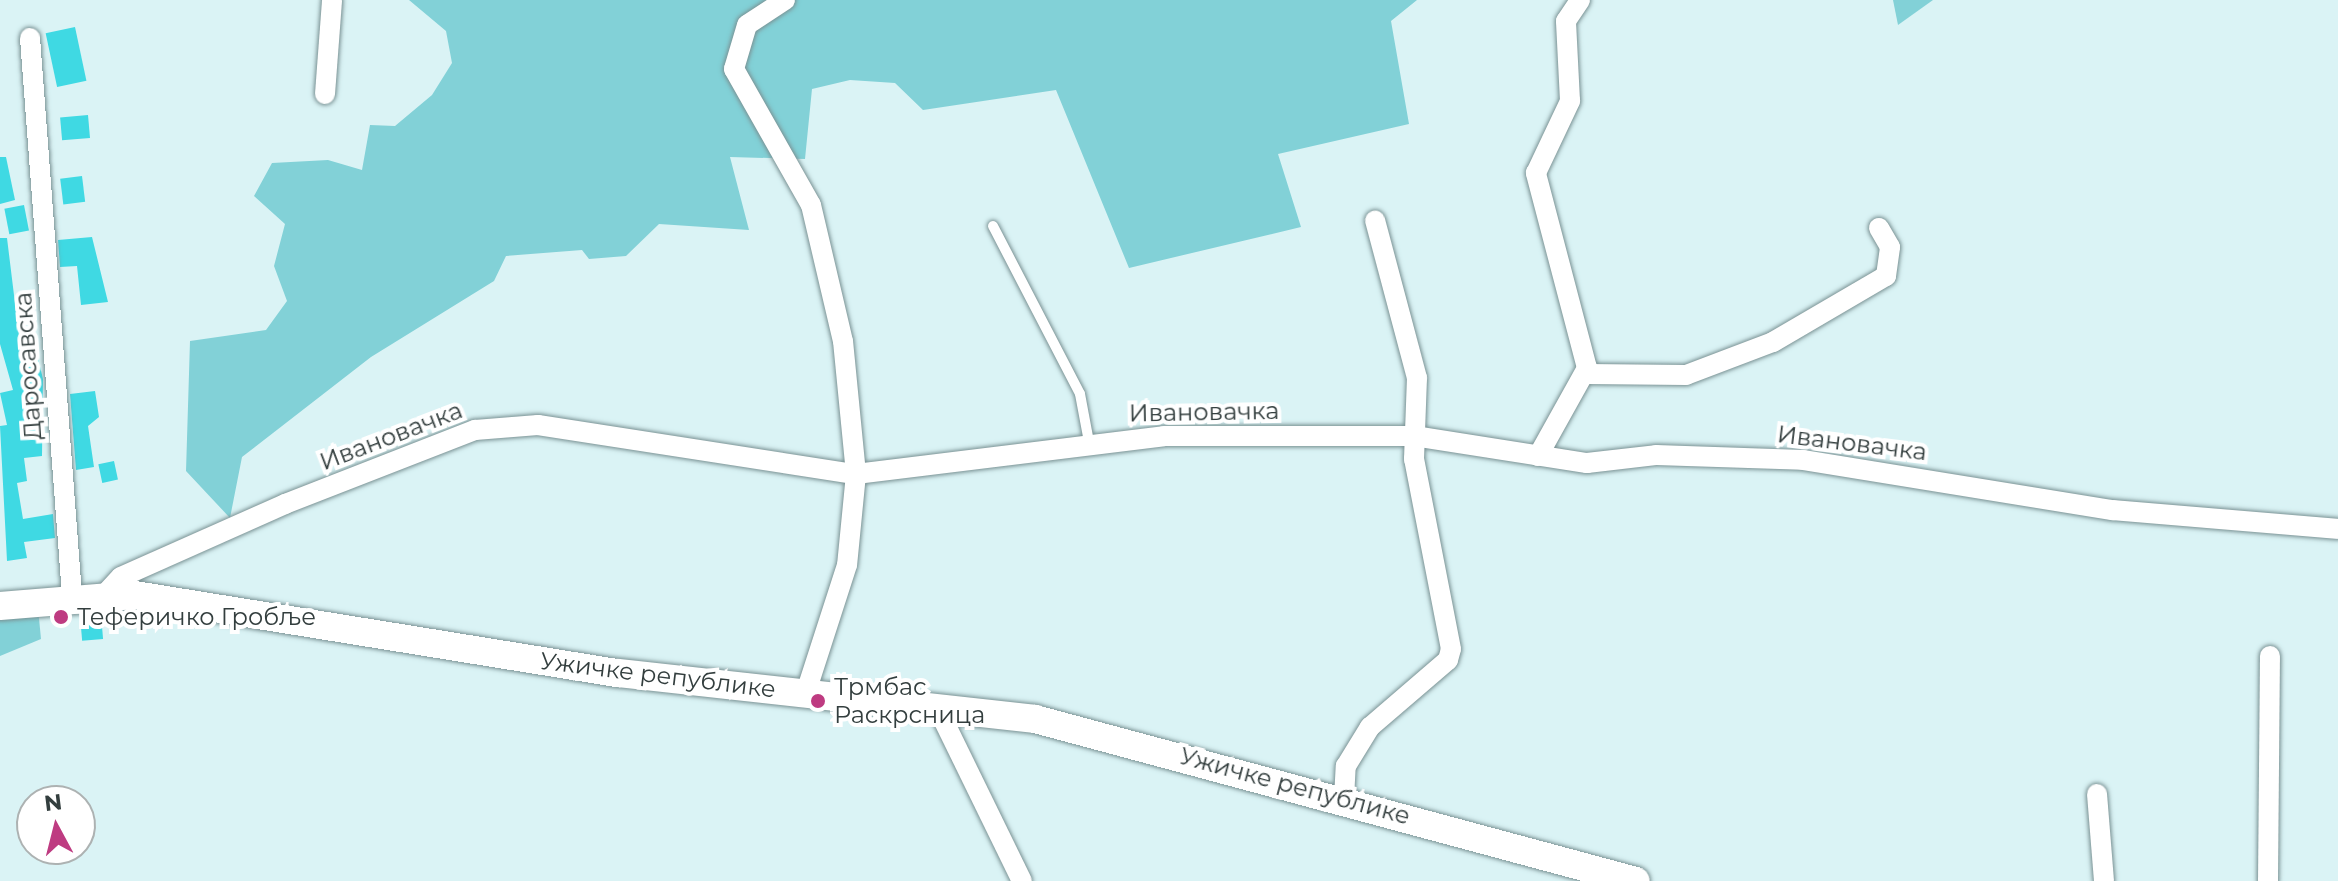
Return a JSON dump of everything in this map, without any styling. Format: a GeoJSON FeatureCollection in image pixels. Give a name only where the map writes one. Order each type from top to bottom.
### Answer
{"type":"FeatureCollection","features":[{"type":"Feature","properties":{"kind":"street"},"geometry":{"type":"LineString","coordinates":[[325,94],[332,0]]}},
{"type":"Feature","properties":{"kind":"street"},"geometry":{"type":"LineString","coordinates":[[785,0],[747,25],[734,69],[811,205],[843,341],[856,474],[849,554],[806,692]]}},
{"type":"Feature","properties":{"kind":"street"},"geometry":{"type":"LineString","coordinates":[[1538,456],[1586,374],[1536,173],[1570,101],[1566,21],[1580,0]]}},
{"type":"Feature","properties":{"kind":"street","name":"Даросавска"},"geometry":{"type":"LineString","coordinates":[[30,38],[72,595]]}},
{"type":"Feature","properties":{"kind":"street"},"geometry":{"type":"LineString","coordinates":[[1344,799],[1346,766],[1370,727],[1448,660],[1451,649],[1414,436],[1417,378],[1375,220]]}},
{"type":"Feature","properties":{"kind":"street"},"geometry":{"type":"LineString","coordinates":[[1586,374],[1686,375],[1773,342],[1886,276],[1890,247],[1879,228]]}},
{"type":"Feature","properties":{"kind":"street","name":"Ивановачка"},"geometry":{"type":"LineString","coordinates":[[105,594],[121,577],[285,504],[475,430],[538,425],[856,474],[1089,442],[1414,436],[1587,463],[1656,455],[1803,460],[2113,510],[2338,529]]}},
{"type":"Feature","properties":{"kind":"street","name":"Ужичке републике"},"geometry":{"type":"LineString","coordinates":[[0,606],[72,595],[105,594],[604,671],[1048,722],[1344,799],[1636,881]]}},
{"type":"Feature","properties":{"kind":"street"},"geometry":{"type":"LineString","coordinates":[[2268,881],[2270,656]]}},
{"type":"Feature","properties":{"kind":"street"},"geometry":{"type":"LineString","coordinates":[[939,711],[1022,881]]}},
{"type":"Feature","properties":{"kind":"street"},"geometry":{"type":"LineString","coordinates":[[2097,794],[2104,881]]}},
{"type":"Feature","properties":{"kind":"lane"},"geometry":{"type":"LineString","coordinates":[[993,226],[1080,394],[1089,442]]}},
{"type":"Feature","properties":{"kind":"shaded area"},"geometry":{"type":"Polygon","coordinates":[[[409,0],[1417,0],[1391,21],[1409,124],[1278,154],[1301,227],[1129,268],[1056,90],[923,110],[895,83],[850,80],[812,89],[805,159],[730,157],[749,230],[659,224],[626,256],[589,259],[582,250],[506,256],[494,281],[371,357],[242,457],[230,518],[186,471],[190,341],[266,330],[287,301],[274,266],[285,224],[254,196],[272,163],[328,160],[362,170],[370,125],[395,126],[432,95],[452,63],[446,31],[409,0]]]}},
{"type":"Feature","properties":{"kind":"shaded area"},"geometry":{"type":"Polygon","coordinates":[[[1893,0],[1933,0],[1898,25],[1893,0]]]}},
{"type":"Feature","properties":{"kind":"shaded area"},"geometry":{"type":"Polygon","coordinates":[[[38,608],[41,639],[0,656],[0,615],[38,608]]]}},
{"type":"Feature","properties":{"kind":"building"},"geometry":{"type":"Polygon","coordinates":[[[75,27],[86,81],[57,87],[46,33],[75,27]]]}},
{"type":"Feature","properties":{"kind":"building"},"geometry":{"type":"Polygon","coordinates":[[[88,115],[90,138],[62,140],[60,117],[88,115]]]}},
{"type":"Feature","properties":{"kind":"building"},"geometry":{"type":"Polygon","coordinates":[[[0,157],[6,157],[15,200],[0,204],[0,157]]]}},
{"type":"Feature","properties":{"kind":"building"},"geometry":{"type":"Polygon","coordinates":[[[82,176],[85,202],[63,204],[60,179],[82,176]]]}},
{"type":"Feature","properties":{"kind":"building"},"geometry":{"type":"Polygon","coordinates":[[[24,205],[29,231],[9,234],[4,209],[24,205]]]}},
{"type":"Feature","properties":{"kind":"building"},"geometry":{"type":"Polygon","coordinates":[[[92,237],[108,302],[81,305],[77,266],[60,267],[58,240],[92,237]]]}},
{"type":"Feature","properties":{"kind":"building"},"geometry":{"type":"Polygon","coordinates":[[[0,238],[7,238],[20,344],[34,341],[43,379],[42,456],[24,458],[27,481],[17,483],[23,519],[53,514],[55,538],[24,542],[27,558],[7,561],[0,426],[7,425],[0,393],[13,390],[0,344],[0,238]]]}},
{"type":"Feature","properties":{"kind":"building"},"geometry":{"type":"Polygon","coordinates":[[[95,391],[99,417],[88,426],[94,467],[76,470],[70,394],[95,391]]]}},
{"type":"Feature","properties":{"kind":"building"},"geometry":{"type":"Polygon","coordinates":[[[114,461],[118,480],[102,483],[98,464],[114,461]]]}},
{"type":"Feature","properties":{"kind":"building"},"geometry":{"type":"Polygon","coordinates":[[[101,615],[103,639],[82,641],[80,617],[101,615]]]}},
{"type":"Feature","properties":{"kind":"place","name":"Теферичко Гробље"},"geometry":{"type":"Point","coordinates":[61,617]}},
{"type":"Feature","properties":{"kind":"place","name":"Трмбас Раскрсница"},"geometry":{"type":"Point","coordinates":[818,701]}}]}
